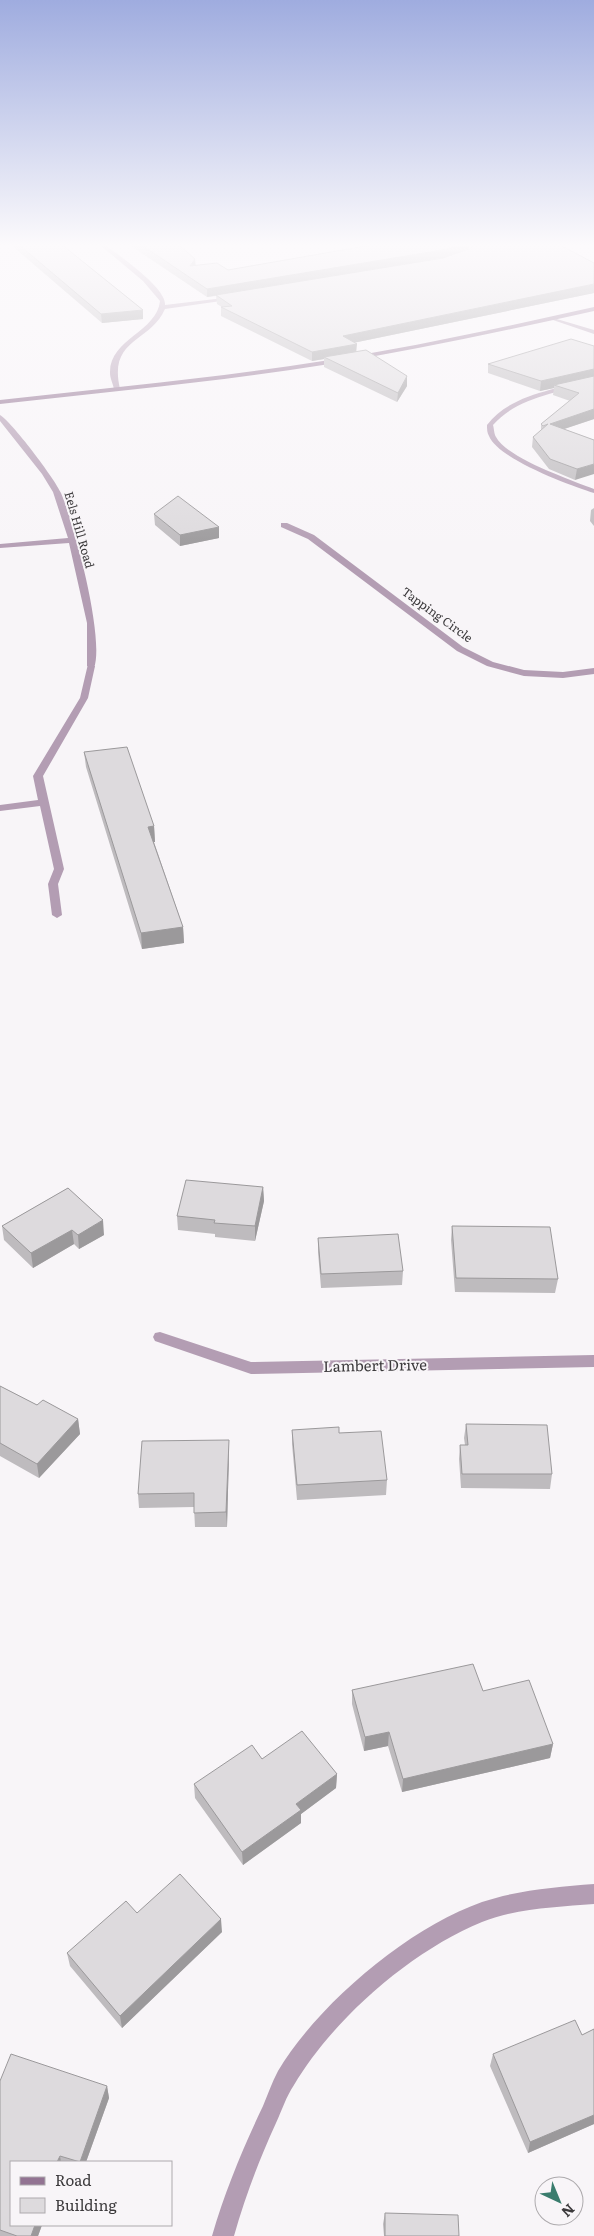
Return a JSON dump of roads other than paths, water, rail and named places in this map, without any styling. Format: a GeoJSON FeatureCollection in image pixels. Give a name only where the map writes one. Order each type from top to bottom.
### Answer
{"type":"FeatureCollection","features":[{"type":"Feature","properties":{"kind":"main road"},"geometry":{"type":"LineString","coordinates":[[0,402],[322,363],[407,348]]}},
{"type":"Feature","properties":{"kind":"street"},"geometry":{"type":"LineString","coordinates":[[117,389],[112,378],[116,358],[126,348]]}},
{"type":"Feature","properties":{"kind":"street"},"geometry":{"type":"LineString","coordinates":[[594,381],[508,409],[495,417],[490,427],[492,438],[505,450],[534,466],[594,491]]}},
{"type":"Feature","properties":{"kind":"street","name":"Eels Hill Road"},"geometry":{"type":"LineString","coordinates":[[0,417],[45,473],[57,492],[72,540],[91,623],[92,666],[84,698],[38,776],[59,868],[53,884],[57,915]]}},
{"type":"Feature","properties":{"kind":"street","name":"Tapping Circle"},"geometry":{"type":"LineString","coordinates":[[284,525],[311,537],[460,649],[482,660],[524,673],[563,675],[594,671]]}},
{"type":"Feature","properties":{"kind":"street"},"geometry":{"type":"LineString","coordinates":[[0,546],[72,540]]}},
{"type":"Feature","properties":{"kind":"street"},"geometry":{"type":"LineString","coordinates":[[0,808],[44,802]]}},
{"type":"Feature","properties":{"kind":"street","name":"Lambert Drive"},"geometry":{"type":"LineString","coordinates":[[160,1337],[251,1368],[594,1361]]}},
{"type":"Feature","properties":{"kind":"street"},"geometry":{"type":"LineString","coordinates":[[223,2236],[230,2210],[262,2130],[286,2079],[316,2037],[348,2003],[385,1970],[427,1940],[481,1912],[528,1899],[594,1894]]}}]}
